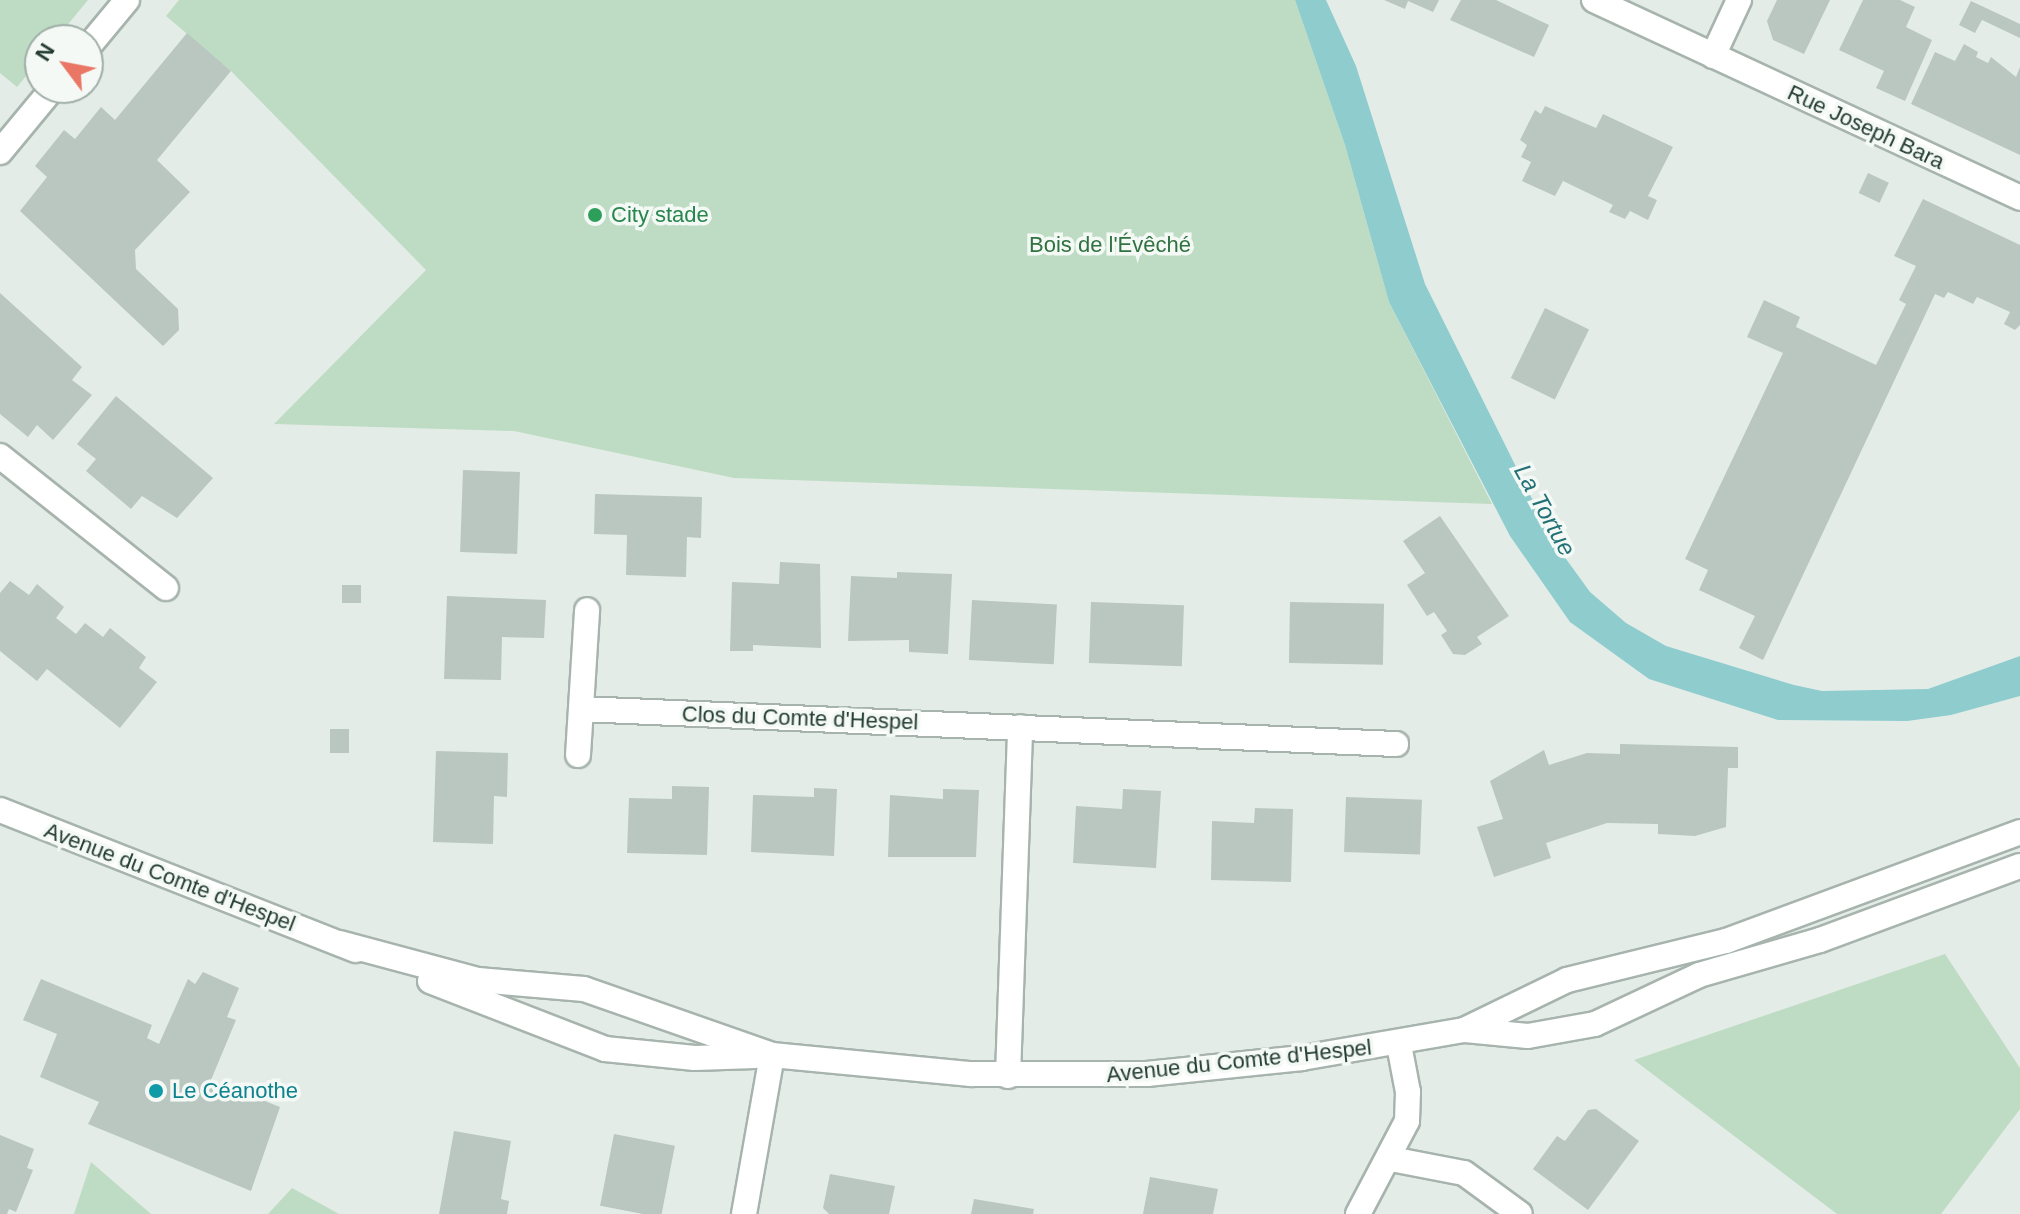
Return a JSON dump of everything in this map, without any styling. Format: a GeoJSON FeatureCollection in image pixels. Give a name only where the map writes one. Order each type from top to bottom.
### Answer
{"type":"FeatureCollection","features":[{"type":"Feature","properties":{"kind":"street"},"geometry":{"type":"LineString","coordinates":[[104,28],[127,0]]}},
{"type":"Feature","properties":{"kind":"street","name":"Rue Joseph Bara"},"geometry":{"type":"LineString","coordinates":[[1594,0],[2020,198]]}},
{"type":"Feature","properties":{"kind":"street"},"geometry":{"type":"LineString","coordinates":[[1713,56],[1739,0]]}},
{"type":"Feature","properties":{"kind":"street"},"geometry":{"type":"LineString","coordinates":[[0,152],[40,104]]}},
{"type":"Feature","properties":{"kind":"street"},"geometry":{"type":"LineString","coordinates":[[0,456],[166,588]]}},
{"type":"Feature","properties":{"kind":"street"},"geometry":{"type":"LineString","coordinates":[[578,755],[587,610]]}},
{"type":"Feature","properties":{"kind":"street","name":"Clos du Comte d'Hespel"},"geometry":{"type":"LineString","coordinates":[[581,709],[1396,744]]}},
{"type":"Feature","properties":{"kind":"street"},"geometry":{"type":"LineString","coordinates":[[1008,1076],[1020,727]]}},
{"type":"Feature","properties":{"kind":"street","name":"Avenue du Comte d'Hespel"},"geometry":{"type":"LineString","coordinates":[[0,810],[340,943],[546,1030],[605,1049],[695,1058],[772,1055],[1008,1076],[1192,1071],[1399,1045],[1464,1030],[1567,980],[1614,965],[1716,945],[2020,832]]}},
{"type":"Feature","properties":{"kind":"street","name":"Avenue du Comte d'Hespel"},"geometry":{"type":"LineString","coordinates":[[1464,1030],[1528,1036],[1595,1024],[1699,975],[1820,940],[2020,866]]}},
{"type":"Feature","properties":{"kind":"street","name":"Avenue du Comte d'Hespel"},"geometry":{"type":"LineString","coordinates":[[340,943],[478,980],[584,989],[772,1055]]}},
{"type":"Feature","properties":{"kind":"street"},"geometry":{"type":"LineString","coordinates":[[1358,1214],[1391,1159],[1407,1121],[1408,1092],[1399,1045]]}},
{"type":"Feature","properties":{"kind":"street"},"geometry":{"type":"LineString","coordinates":[[744,1214],[772,1055]]}},
{"type":"Feature","properties":{"kind":"street"},"geometry":{"type":"LineString","coordinates":[[1391,1159],[1464,1173],[1520,1214]]}},
{"type":"Feature","properties":{"kind":"green space"},"geometry":{"type":"Polygon","coordinates":[[[0,0],[88,0],[68,24],[24,24],[24,78],[17,87],[0,73],[0,0]]]}},
{"type":"Feature","properties":{"kind":"green space","name":"Bois de l'Évêché"},"geometry":{"type":"Polygon","coordinates":[[[179,0],[1295,0],[1345,145],[1389,302],[1492,504],[734,478],[514,431],[274,424],[426,270],[231,71],[166,16],[179,0]]]}},
{"type":"Feature","properties":{"kind":"green space"},"geometry":{"type":"Polygon","coordinates":[[[1945,954],[2020,1068],[2020,1109],[1941,1214],[1837,1214],[1634,1060],[1945,954]]]}},
{"type":"Feature","properties":{"kind":"green space"},"geometry":{"type":"Polygon","coordinates":[[[91,1162],[151,1214],[74,1214],[91,1162]]]}},
{"type":"Feature","properties":{"kind":"green space"},"geometry":{"type":"Polygon","coordinates":[[[292,1188],[339,1214],[268,1214],[292,1188]]]}},
{"type":"Feature","properties":{"kind":"water"},"geometry":{"type":"Polygon","coordinates":[[[1295,0],[1326,0],[1356,66],[1425,284],[1553,541],[1590,592],[1626,623],[1666,646],[1794,685],[1822,691],[1928,689],[2020,656],[2020,696],[1951,715],[1907,721],[1778,720],[1649,679],[1570,622],[1510,536],[1389,302],[1345,145],[1295,0]]]}},
{"type":"Feature","properties":{"kind":"building"},"geometry":{"type":"Polygon","coordinates":[[[1384,0],[1439,0],[1433,12],[1408,1],[1405,9],[1384,0]]]}},
{"type":"Feature","properties":{"kind":"building"},"geometry":{"type":"Polygon","coordinates":[[[1461,0],[1496,0],[1549,25],[1534,57],[1450,20],[1461,0]]]}},
{"type":"Feature","properties":{"kind":"building"},"geometry":{"type":"Polygon","coordinates":[[[1777,0],[1830,0],[1804,54],[1773,40],[1767,21],[1777,0]]]}},
{"type":"Feature","properties":{"kind":"building"},"geometry":{"type":"Polygon","coordinates":[[[1863,0],[1900,0],[1915,7],[1906,27],[1932,40],[1905,101],[1876,88],[1884,71],[1839,50],[1863,0]]]}},
{"type":"Feature","properties":{"kind":"building"},"geometry":{"type":"Polygon","coordinates":[[[1971,1],[2020,24],[2020,38],[1982,20],[1975,33],[1959,25],[1971,1]]]}},
{"type":"Feature","properties":{"kind":"building"},"geometry":{"type":"Polygon","coordinates":[[[187,33],[231,71],[157,160],[190,192],[135,250],[136,269],[178,309],[179,330],[163,346],[20,211],[47,177],[35,166],[64,130],[75,139],[101,107],[115,120],[187,33]]]}},
{"type":"Feature","properties":{"kind":"building"},"geometry":{"type":"Polygon","coordinates":[[[1964,44],[1978,52],[1976,57],[1988,63],[1991,57],[2016,77],[2020,67],[2020,155],[1911,104],[1935,52],[1955,61],[1964,44]]]}},
{"type":"Feature","properties":{"kind":"building"},"geometry":{"type":"Polygon","coordinates":[[[1545,106],[1596,128],[1603,114],[1673,147],[1648,196],[1657,200],[1648,220],[1630,211],[1625,219],[1609,212],[1613,205],[1563,181],[1555,196],[1522,181],[1531,162],[1521,157],[1527,145],[1520,140],[1535,110],[1541,114],[1545,106]]]}},
{"type":"Feature","properties":{"kind":"building"},"geometry":{"type":"Polygon","coordinates":[[[1868,173],[1889,183],[1880,203],[1859,193],[1868,173]]]}},
{"type":"Feature","properties":{"kind":"building"},"geometry":{"type":"Polygon","coordinates":[[[1923,199],[2020,245],[2020,325],[2015,330],[2004,324],[2010,312],[1977,297],[1973,304],[1948,292],[1944,298],[1935,294],[1763,660],[1739,648],[1755,616],[1699,590],[1708,570],[1685,559],[1783,353],[1747,337],[1764,300],[1800,317],[1796,327],[1876,365],[1906,304],[1899,300],[1916,266],[1894,256],[1923,199]]]}},
{"type":"Feature","properties":{"kind":"building"},"geometry":{"type":"Polygon","coordinates":[[[0,293],[82,367],[72,380],[92,395],[53,440],[37,425],[28,437],[0,414],[0,293]]]}},
{"type":"Feature","properties":{"kind":"building"},"geometry":{"type":"Polygon","coordinates":[[[1545,308],[1589,329],[1555,400],[1511,378],[1545,308]]]}},
{"type":"Feature","properties":{"kind":"building"},"geometry":{"type":"Polygon","coordinates":[[[116,396],[213,478],[177,518],[142,496],[131,509],[86,471],[96,459],[77,444],[116,396]]]}},
{"type":"Feature","properties":{"kind":"building"},"geometry":{"type":"Polygon","coordinates":[[[463,470],[520,472],[517,554],[460,552],[463,470]]]}},
{"type":"Feature","properties":{"kind":"building"},"geometry":{"type":"Polygon","coordinates":[[[595,494],[702,497],[701,538],[687,537],[686,577],[626,575],[627,535],[594,534],[595,494]]]}},
{"type":"Feature","properties":{"kind":"building"},"geometry":{"type":"Polygon","coordinates":[[[1440,516],[1509,616],[1477,637],[1482,644],[1465,655],[1453,654],[1441,635],[1447,631],[1434,612],[1427,616],[1407,585],[1425,573],[1403,541],[1440,516]]]}},
{"type":"Feature","properties":{"kind":"building"},"geometry":{"type":"Polygon","coordinates":[[[780,562],[820,564],[821,648],[753,645],[753,651],[730,651],[732,582],[779,584],[780,562]]]}},
{"type":"Feature","properties":{"kind":"building"},"geometry":{"type":"Polygon","coordinates":[[[897,572],[952,574],[948,654],[909,652],[909,640],[848,641],[851,576],[897,578],[897,572]]]}},
{"type":"Feature","properties":{"kind":"building"},"geometry":{"type":"Polygon","coordinates":[[[10,581],[29,595],[37,584],[64,607],[56,618],[76,634],[85,623],[103,637],[110,628],[146,657],[139,668],[157,682],[120,728],[47,669],[37,681],[0,651],[0,593],[10,581]]]}},
{"type":"Feature","properties":{"kind":"building"},"geometry":{"type":"Polygon","coordinates":[[[342,585],[361,585],[361,603],[342,603],[342,585]]]}},
{"type":"Feature","properties":{"kind":"building"},"geometry":{"type":"Polygon","coordinates":[[[447,596],[546,600],[544,638],[502,637],[501,680],[444,679],[447,596]]]}},
{"type":"Feature","properties":{"kind":"building"},"geometry":{"type":"Polygon","coordinates":[[[972,600],[1057,604],[1054,664],[969,660],[972,600]]]}},
{"type":"Feature","properties":{"kind":"building"},"geometry":{"type":"Polygon","coordinates":[[[1091,602],[1184,605],[1182,666],[1089,663],[1091,602]]]}},
{"type":"Feature","properties":{"kind":"building"},"geometry":{"type":"Polygon","coordinates":[[[1290,602],[1384,604],[1383,665],[1289,663],[1290,602]]]}},
{"type":"Feature","properties":{"kind":"building"},"geometry":{"type":"Polygon","coordinates":[[[330,729],[349,729],[349,753],[330,753],[330,729]]]}},
{"type":"Feature","properties":{"kind":"building"},"geometry":{"type":"Polygon","coordinates":[[[1620,744],[1738,747],[1738,768],[1728,768],[1726,827],[1695,836],[1658,834],[1658,824],[1607,823],[1546,843],[1551,858],[1494,877],[1477,827],[1503,819],[1490,781],[1544,750],[1549,765],[1587,753],[1620,754],[1620,744]]]}},
{"type":"Feature","properties":{"kind":"building"},"geometry":{"type":"Polygon","coordinates":[[[436,751],[508,753],[507,797],[494,796],[493,844],[433,842],[436,751]]]}},
{"type":"Feature","properties":{"kind":"building"},"geometry":{"type":"Polygon","coordinates":[[[672,786],[709,787],[707,855],[627,853],[629,798],[672,799],[672,786]]]}},
{"type":"Feature","properties":{"kind":"building"},"geometry":{"type":"Polygon","coordinates":[[[814,788],[837,789],[834,856],[751,852],[753,795],[814,797],[814,788]]]}},
{"type":"Feature","properties":{"kind":"building"},"geometry":{"type":"Polygon","coordinates":[[[943,789],[979,790],[976,857],[888,857],[890,795],[943,799],[943,789]]]}},
{"type":"Feature","properties":{"kind":"building"},"geometry":{"type":"Polygon","coordinates":[[[1123,789],[1161,791],[1156,868],[1073,863],[1076,806],[1122,809],[1123,789]]]}},
{"type":"Feature","properties":{"kind":"building"},"geometry":{"type":"Polygon","coordinates":[[[1346,797],[1422,800],[1420,855],[1344,852],[1346,797]]]}},
{"type":"Feature","properties":{"kind":"building"},"geometry":{"type":"Polygon","coordinates":[[[1255,808],[1293,809],[1291,882],[1211,880],[1212,821],[1254,823],[1255,808]]]}},
{"type":"Feature","properties":{"kind":"building","name":"Le Céanothe"},"geometry":{"type":"Polygon","coordinates":[[[203,972],[239,988],[227,1017],[236,1020],[211,1080],[280,1107],[251,1191],[88,1124],[99,1102],[40,1077],[57,1034],[23,1020],[41,979],[152,1025],[147,1038],[159,1044],[188,979],[195,984],[203,972]]]}},
{"type":"Feature","properties":{"kind":"building"},"geometry":{"type":"Polygon","coordinates":[[[1596,1109],[1639,1141],[1588,1210],[1533,1169],[1557,1136],[1565,1141],[1588,1110],[1596,1109]]]}},
{"type":"Feature","properties":{"kind":"building"},"geometry":{"type":"Polygon","coordinates":[[[454,1131],[511,1141],[501,1199],[509,1201],[507,1214],[439,1214],[454,1131]]]}},
{"type":"Feature","properties":{"kind":"building"},"geometry":{"type":"Polygon","coordinates":[[[614,1134],[675,1146],[662,1214],[643,1214],[600,1206],[614,1134]]]}},
{"type":"Feature","properties":{"kind":"building"},"geometry":{"type":"Polygon","coordinates":[[[0,1135],[34,1149],[27,1168],[33,1170],[16,1212],[9,1209],[7,1214],[0,1214],[0,1135]]]}},
{"type":"Feature","properties":{"kind":"building"},"geometry":{"type":"Polygon","coordinates":[[[830,1174],[895,1186],[889,1214],[829,1214],[823,1208],[830,1174]]]}},
{"type":"Feature","properties":{"kind":"building"},"geometry":{"type":"Polygon","coordinates":[[[1150,1177],[1218,1189],[1213,1214],[1143,1214],[1150,1177]]]}},
{"type":"Feature","properties":{"kind":"building"},"geometry":{"type":"Polygon","coordinates":[[[974,1199],[1034,1209],[1033,1214],[971,1214],[974,1199]]]}},
{"type":"Feature","properties":{"kind":"place","name":"City stade"},"geometry":{"type":"Point","coordinates":[595,215]}},
{"type":"Feature","properties":{"kind":"place","name":"Le Céanothe"},"geometry":{"type":"Point","coordinates":[156,1091]}},
{"type":"Feature","properties":{"kind":"water label","name":"La Tortue"},"geometry":{"type":"Point","coordinates":[1545,510]}}]}
